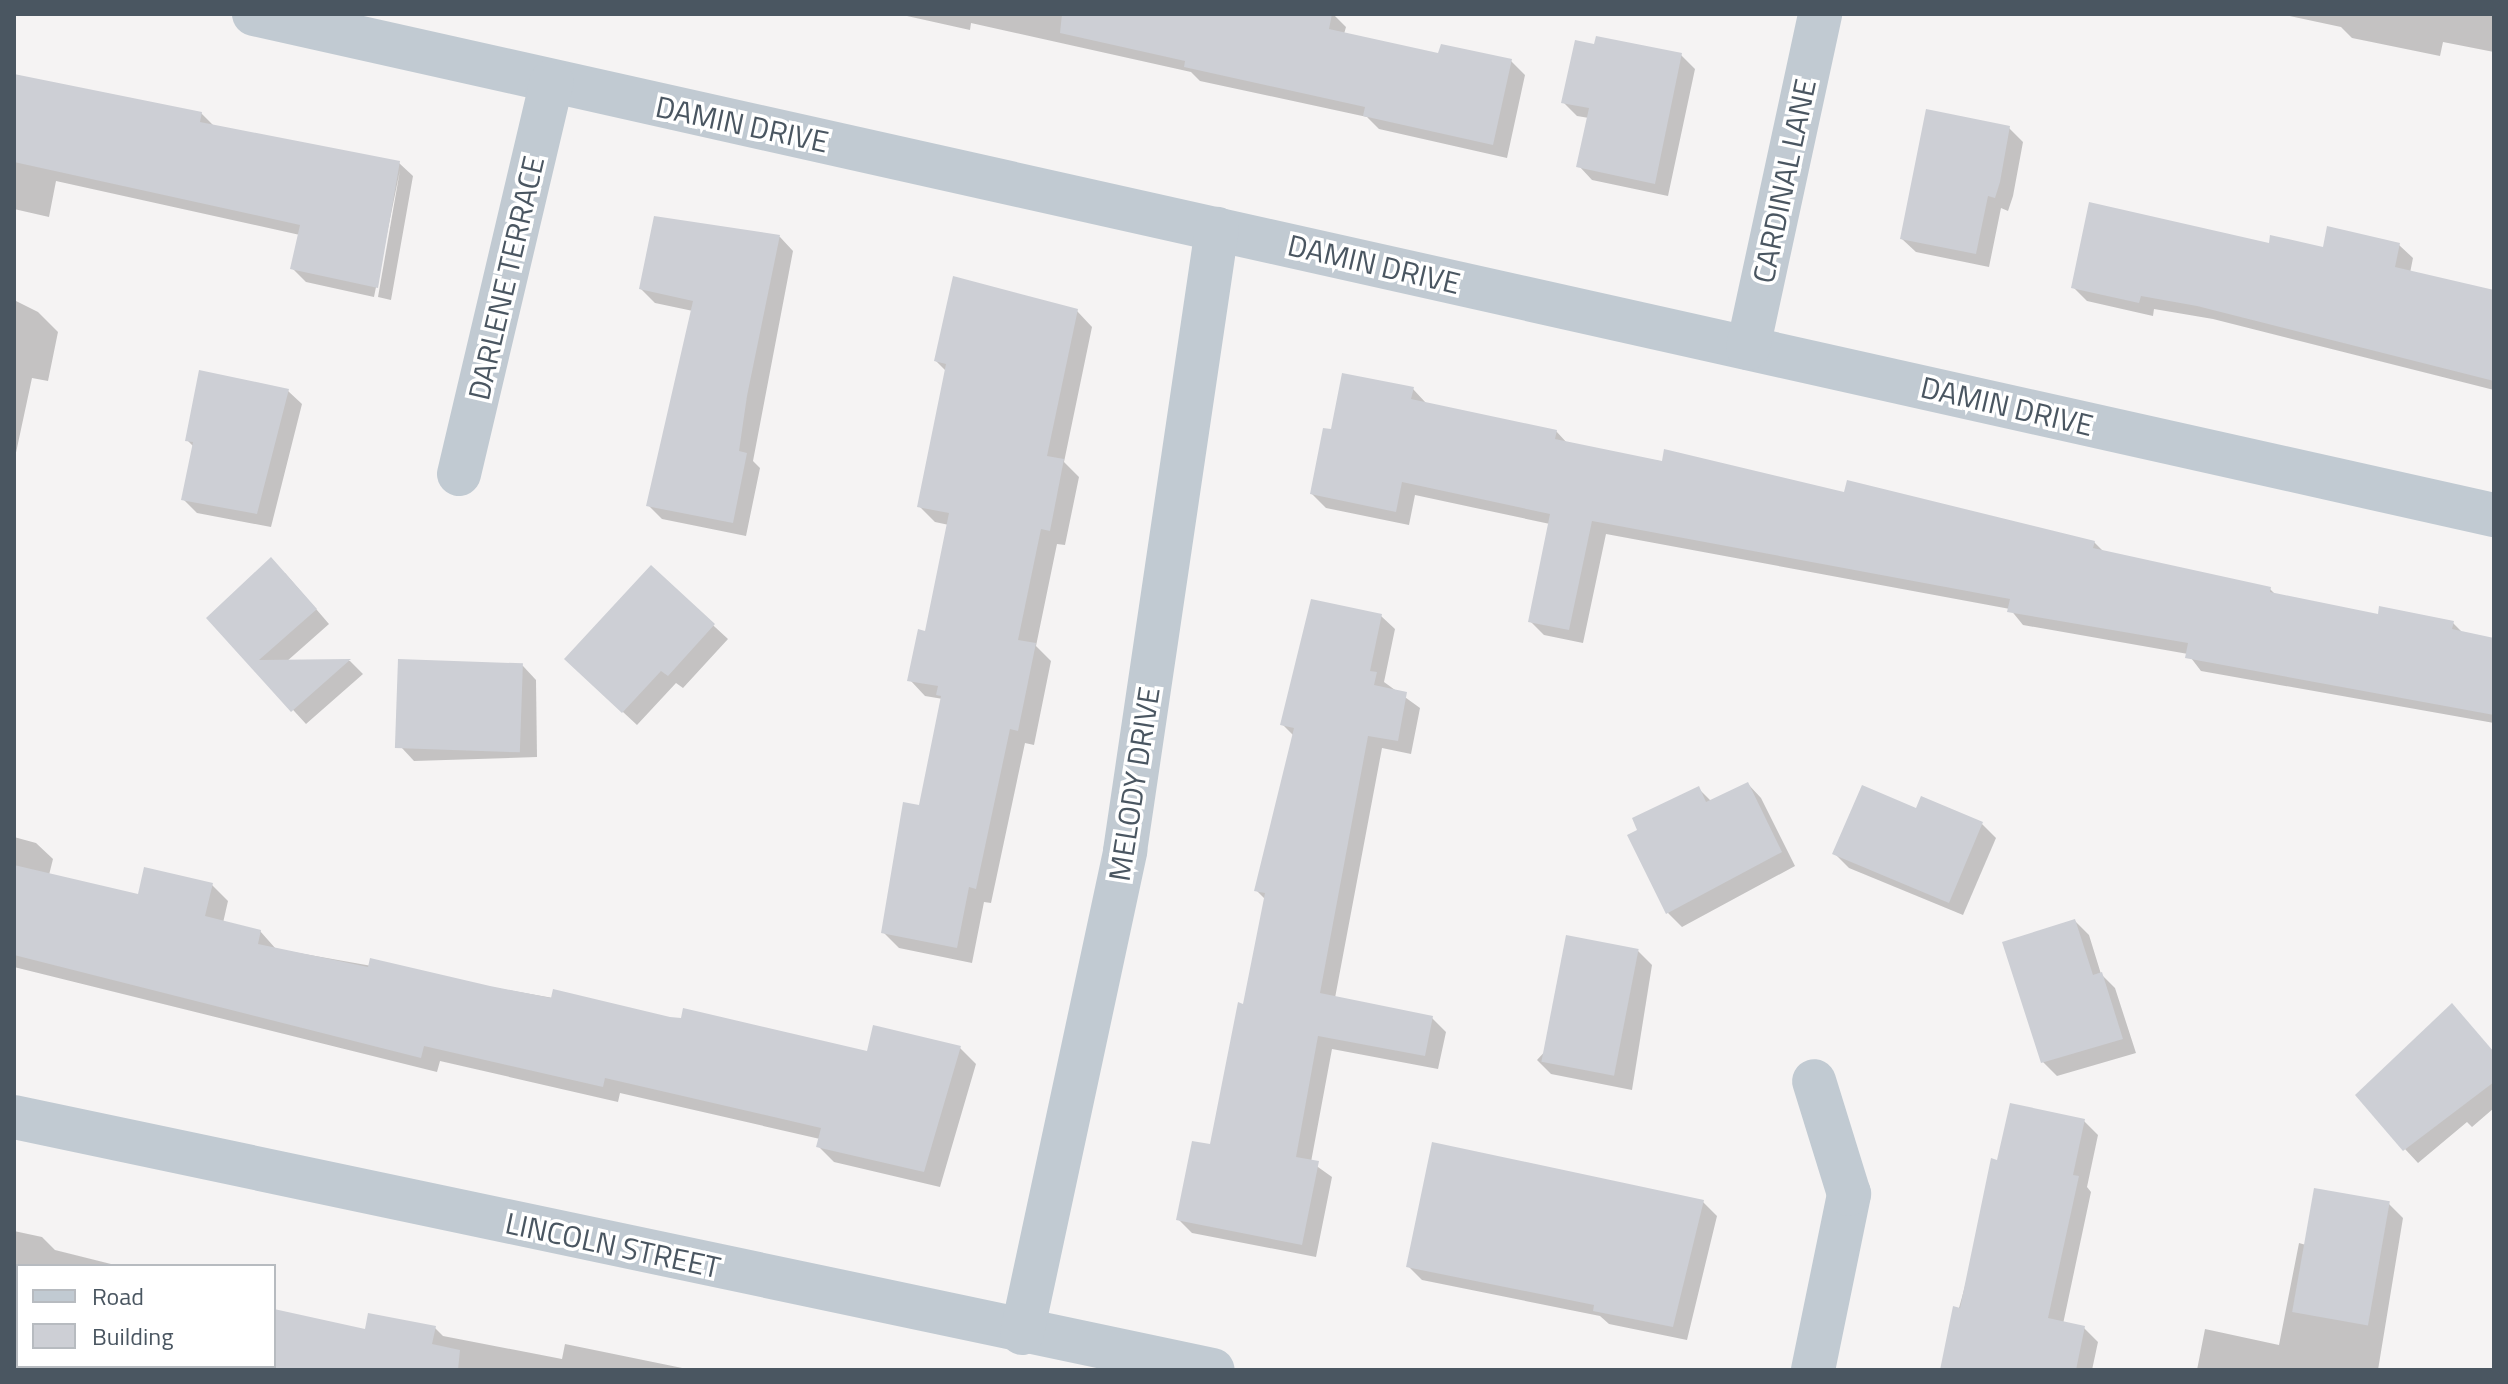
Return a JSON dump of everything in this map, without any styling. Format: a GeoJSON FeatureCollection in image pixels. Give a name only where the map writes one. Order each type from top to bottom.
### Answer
{"type":"FeatureCollection","features":[{"type":"Feature","properties":{"kind":"street","name":"DAMIN DRIVE"},"geometry":{"type":"LineString","coordinates":[[254,14],[2494,515]]}},
{"type":"Feature","properties":{"kind":"street","name":"CARDINAL LANE"},"geometry":{"type":"LineString","coordinates":[[1748,348],[1820,14]]}},
{"type":"Feature","properties":{"kind":"street","name":"DARLENE TERRACE"},"geometry":{"type":"LineString","coordinates":[[459,474],[552,82]]}},
{"type":"Feature","properties":{"kind":"street","name":"MELODY DRIVE"},"geometry":{"type":"LineString","coordinates":[[1022,1333],[1125,851],[1217,229]]}},
{"type":"Feature","properties":{"kind":"street"},"geometry":{"type":"LineString","coordinates":[[1813,1370],[1849,1194],[1814,1081]]}},
{"type":"Feature","properties":{"kind":"street","name":"LINCOLN STREET"},"geometry":{"type":"LineString","coordinates":[[14,1117],[1022,1333],[1213,1370]]}},
{"type":"Feature","properties":{"kind":"building"},"geometry":{"type":"Polygon","coordinates":[[[1062,14],[1332,14],[1329,29],[1438,53],[1441,44],[1512,59],[1493,145],[1363,116],[1365,107],[1184,67],[1185,61],[1060,33],[1062,14]]]}},
{"type":"Feature","properties":{"kind":"building"},"geometry":{"type":"Polygon","coordinates":[[[1596,36],[1682,53],[1655,184],[1576,167],[1589,108],[1561,103],[1575,40],[1594,44],[1596,36]]]}},
{"type":"Feature","properties":{"kind":"building"},"geometry":{"type":"Polygon","coordinates":[[[14,74],[202,112],[200,122],[400,161],[378,288],[290,269],[300,225],[14,162],[14,74]]]}},
{"type":"Feature","properties":{"kind":"building"},"geometry":{"type":"Polygon","coordinates":[[[1926,109],[2010,126],[2000,182],[1995,198],[1988,196],[1976,254],[1900,239],[1926,109]]]}},
{"type":"Feature","properties":{"kind":"building"},"geometry":{"type":"Polygon","coordinates":[[[2089,202],[2269,243],[2270,235],[2323,247],[2327,226],[2400,243],[2395,267],[2494,290],[2494,381],[2197,306],[2141,296],[2139,303],[2071,288],[2089,202]]]}},
{"type":"Feature","properties":{"kind":"building"},"geometry":{"type":"Polygon","coordinates":[[[654,216],[780,235],[747,396],[739,451],[747,453],[733,523],[646,506],[693,301],[639,289],[654,216]]]}},
{"type":"Feature","properties":{"kind":"building"},"geometry":{"type":"Polygon","coordinates":[[[953,276],[1078,309],[1047,456],[1064,459],[1050,531],[1041,529],[1018,640],[1036,643],[1018,731],[1010,729],[976,889],[969,887],[957,948],[881,933],[903,802],[919,805],[941,696],[936,695],[938,686],[907,681],[918,629],[925,631],[949,513],[917,507],[946,364],[934,361],[953,276]]]}},
{"type":"Feature","properties":{"kind":"building"},"geometry":{"type":"Polygon","coordinates":[[[199,370],[289,389],[257,514],[181,500],[193,442],[185,441],[199,370]]]}},
{"type":"Feature","properties":{"kind":"building"},"geometry":{"type":"Polygon","coordinates":[[[1342,373],[1414,387],[1411,399],[1557,430],[1555,439],[1662,461],[1664,449],[1844,492],[1847,480],[2095,541],[2093,548],[2271,587],[2270,592],[2378,614],[2379,606],[2454,621],[2452,629],[2494,638],[2494,715],[2185,658],[2188,643],[2007,612],[2010,599],[1592,521],[1569,630],[1528,622],[1550,514],[1402,482],[1396,512],[1310,494],[1323,428],[1331,429],[1342,373]]]}},
{"type":"Feature","properties":{"kind":"building"},"geometry":{"type":"Polygon","coordinates":[[[271,557],[317,609],[259,660],[351,659],[291,712],[206,618],[271,557]]]}},
{"type":"Feature","properties":{"kind":"building"},"geometry":{"type":"Polygon","coordinates":[[[651,565],[715,624],[668,676],[661,671],[622,713],[564,659],[651,565]]]}},
{"type":"Feature","properties":{"kind":"building"},"geometry":{"type":"Polygon","coordinates":[[[1311,599],[1382,614],[1370,671],[1377,672],[1374,685],[1407,692],[1398,741],[1368,736],[1320,993],[1433,1016],[1425,1056],[1318,1036],[1296,1157],[1319,1161],[1302,1245],[1176,1220],[1192,1141],[1210,1144],[1238,1002],[1243,1004],[1265,893],[1254,891],[1294,728],[1280,725],[1311,599]]]}},
{"type":"Feature","properties":{"kind":"building"},"geometry":{"type":"Polygon","coordinates":[[[398,659],[523,663],[520,752],[395,748],[398,659]]]}},
{"type":"Feature","properties":{"kind":"building"},"geometry":{"type":"Polygon","coordinates":[[[1748,782],[1782,852],[1666,914],[1627,835],[1637,830],[1632,818],[1699,786],[1706,802],[1748,782]]]}},
{"type":"Feature","properties":{"kind":"building"},"geometry":{"type":"Polygon","coordinates":[[[1862,785],[1916,808],[1921,796],[1983,822],[1949,903],[1832,854],[1862,785]]]}},
{"type":"Feature","properties":{"kind":"building"},"geometry":{"type":"Polygon","coordinates":[[[14,865],[138,894],[144,867],[213,883],[205,916],[261,930],[258,944],[368,967],[370,958],[551,998],[553,989],[670,1017],[681,1018],[683,1008],[867,1051],[873,1025],[961,1046],[924,1172],[816,1147],[821,1128],[605,1078],[603,1087],[424,1046],[421,1058],[14,955],[14,865]]]}},
{"type":"Feature","properties":{"kind":"building"},"geometry":{"type":"Polygon","coordinates":[[[2075,919],[2093,975],[2102,972],[2123,1039],[2041,1063],[2002,942],[2075,919]]]}},
{"type":"Feature","properties":{"kind":"building"},"geometry":{"type":"Polygon","coordinates":[[[1566,935],[1639,949],[1614,1076],[1541,1062],[1566,935]]]}},
{"type":"Feature","properties":{"kind":"building"},"geometry":{"type":"Polygon","coordinates":[[[2452,1003],[2494,1052],[2494,1082],[2403,1151],[2355,1095],[2452,1003]]]}},
{"type":"Feature","properties":{"kind":"building"},"geometry":{"type":"Polygon","coordinates":[[[2010,1103],[2085,1119],[2073,1175],[2079,1176],[2048,1318],[2085,1326],[2076,1370],[1940,1370],[1953,1306],[1960,1308],[1991,1158],[1997,1160],[2010,1103]]]}},
{"type":"Feature","properties":{"kind":"building"},"geometry":{"type":"Polygon","coordinates":[[[1432,1142],[1704,1200],[1673,1327],[1593,1311],[1594,1305],[1406,1267],[1432,1142]]]}},
{"type":"Feature","properties":{"kind":"building"},"geometry":{"type":"Polygon","coordinates":[[[2314,1188],[2390,1201],[2368,1325],[2292,1312],[2314,1188]]]}},
{"type":"Feature","properties":{"kind":"building"},"geometry":{"type":"Polygon","coordinates":[[[276,1309],[365,1329],[368,1313],[436,1326],[432,1344],[460,1350],[458,1370],[274,1370],[276,1309]]]}}]}
